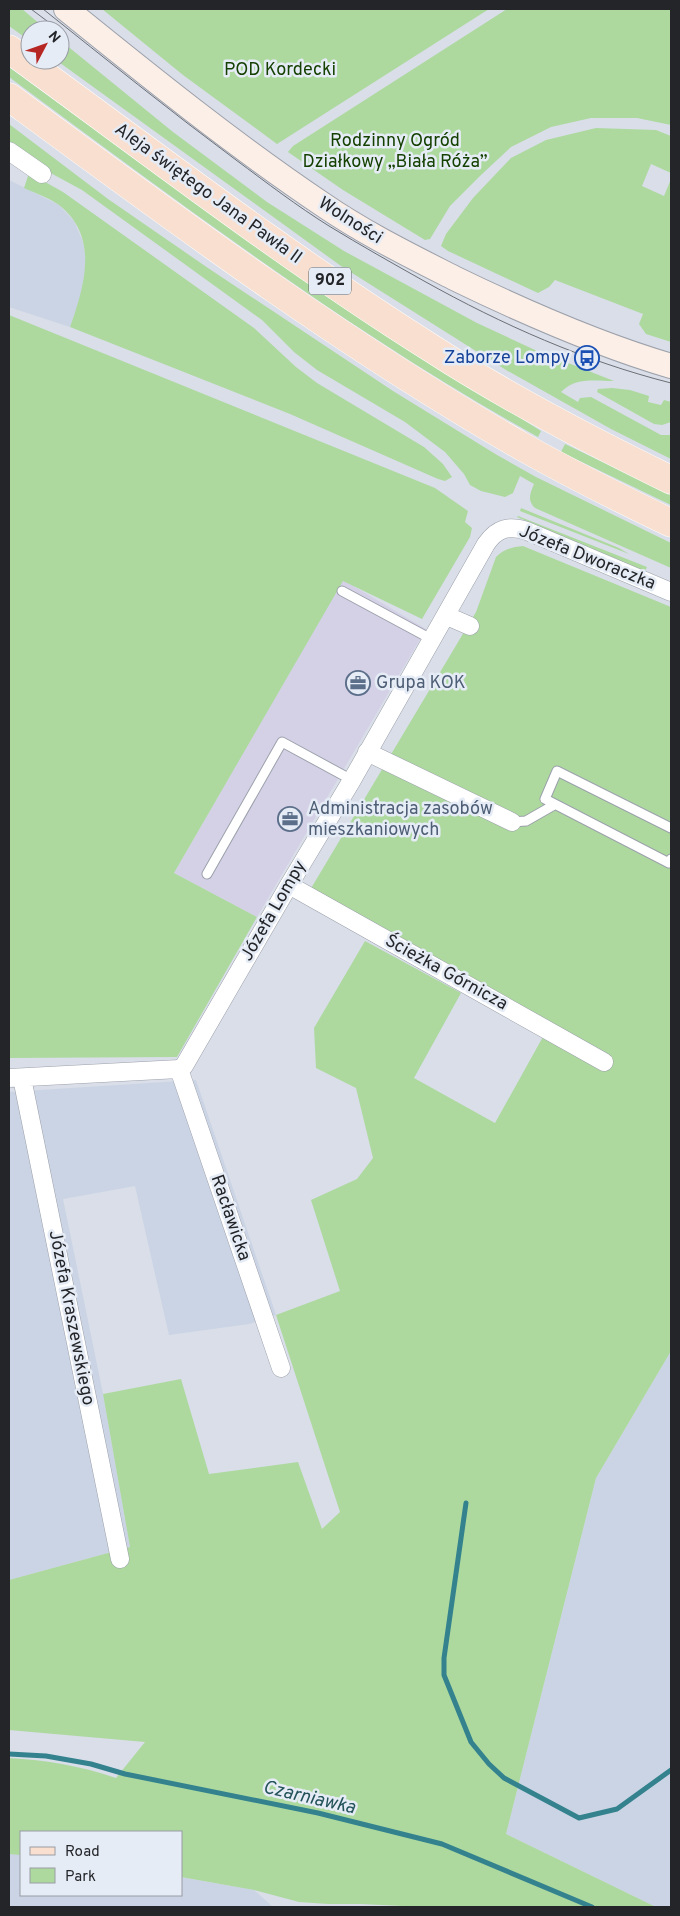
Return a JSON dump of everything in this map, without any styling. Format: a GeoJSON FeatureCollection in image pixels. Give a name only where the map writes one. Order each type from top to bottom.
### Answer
{"type":"FeatureCollection","features":[{"type":"Feature","properties":{"kind":"main road","name":"Aleja świętego Jana Pawła II"},"geometry":{"type":"LineString","coordinates":[[9,49],[261,234],[423,344],[531,408],[671,480]]}},
{"type":"Feature","properties":{"kind":"main road","name":"902"},"geometry":{"type":"LineString","coordinates":[[9,97],[264,282],[343,335],[523,447],[615,496],[671,523]]}},
{"type":"Feature","properties":{"kind":"street","name":"Wolności"},"geometry":{"type":"LineString","coordinates":[[66,9],[169,93],[224,134],[323,205],[385,244],[523,311],[632,354],[671,366]]}},
{"type":"Feature","properties":{"kind":"street"},"geometry":{"type":"LineString","coordinates":[[9,151],[42,174]]}},
{"type":"Feature","properties":{"kind":"street","name":"Józefa Dworaczka"},"geometry":{"type":"LineString","coordinates":[[502,529],[513,528],[527,531],[671,592]]}},
{"type":"Feature","properties":{"kind":"street","name":"Józefa Lompy"},"geometry":{"type":"LineString","coordinates":[[179,1069],[188,1061],[289,884],[447,616],[486,544],[494,534],[502,529]]}},
{"type":"Feature","properties":{"kind":"street"},"geometry":{"type":"LineString","coordinates":[[447,616],[470,626]]}},
{"type":"Feature","properties":{"kind":"street"},"geometry":{"type":"LineString","coordinates":[[367,752],[512,822]]}},
{"type":"Feature","properties":{"kind":"street","name":"Ścieżka Górnicza"},"geometry":{"type":"LineString","coordinates":[[289,884],[604,1062]]}},
{"type":"Feature","properties":{"kind":"street"},"geometry":{"type":"LineString","coordinates":[[16,1078],[179,1069]]}},
{"type":"Feature","properties":{"kind":"street","name":"Racławicka"},"geometry":{"type":"LineString","coordinates":[[179,1069],[281,1368]]}},
{"type":"Feature","properties":{"kind":"street","name":"Józefa Kraszewskiego"},"geometry":{"type":"LineString","coordinates":[[16,1078],[120,1559]]}},
{"type":"Feature","properties":{"kind":"lane"},"geometry":{"type":"LineString","coordinates":[[342,591],[433,640]]}},
{"type":"Feature","properties":{"kind":"lane"},"geometry":{"type":"LineString","coordinates":[[207,874],[282,742],[352,780]]}},
{"type":"Feature","properties":{"kind":"lane"},"geometry":{"type":"LineString","coordinates":[[671,828],[557,771],[546,799],[554,805],[669,863],[671,859]]}},
{"type":"Feature","properties":{"kind":"lane"},"geometry":{"type":"LineString","coordinates":[[512,822],[526,821],[554,805]]}},
{"type":"Feature","properties":{"kind":"shaded area"},"geometry":{"type":"Polygon","coordinates":[[[9,180],[59,205],[74,221],[83,242],[87,267],[82,293],[70,327],[9,307],[9,180]]]}},
{"type":"Feature","properties":{"kind":"shaded area"},"geometry":{"type":"Polygon","coordinates":[[[343,580],[426,629],[257,917],[174,873],[343,580]]]}},
{"type":"Feature","properties":{"kind":"shaded area"},"geometry":{"type":"Polygon","coordinates":[[[196,1080],[276,1315],[249,1324],[169,1335],[135,1186],[63,1199],[103,1394],[130,1547],[9,1580],[9,1092],[196,1080]]]}},
{"type":"Feature","properties":{"kind":"shaded area"},"geometry":{"type":"Polygon","coordinates":[[[671,1351],[671,1907],[656,1907],[506,1834],[596,1478],[671,1351]]]}},
{"type":"Feature","properties":{"kind":"shaded area"},"geometry":{"type":"Polygon","coordinates":[[[9,1854],[20,1854],[20,1896],[182,1896],[182,1877],[254,1890],[273,1907],[9,1907],[9,1854]]]}},
{"type":"Feature","properties":{"kind":"green space"},"geometry":{"type":"Polygon","coordinates":[[[9,9],[22,9],[35,20],[20,20],[20,34],[9,26],[9,9]]]}},
{"type":"Feature","properties":{"kind":"green space","name":"POD Kordecki"},"geometry":{"type":"Polygon","coordinates":[[[102,9],[489,9],[277,144],[183,75],[102,9]]]}},
{"type":"Feature","properties":{"kind":"green space","name":"Rodzinny Ogród Działkowy „Biała Róża”"},"geometry":{"type":"Polygon","coordinates":[[[507,9],[671,9],[671,125],[637,118],[591,118],[551,127],[511,147],[450,206],[430,239],[425,240],[343,190],[288,152],[293,146],[507,9]]]}},
{"type":"Feature","properties":{"kind":"green space"},"geometry":{"type":"Polygon","coordinates":[[[70,48],[173,132],[267,202],[344,251],[477,323],[535,350],[614,381],[579,382],[561,392],[578,402],[580,398],[591,397],[661,435],[671,435],[671,459],[611,429],[506,370],[341,266],[70,70],[70,48]]]}},
{"type":"Feature","properties":{"kind":"green space"},"geometry":{"type":"Polygon","coordinates":[[[9,67],[150,170],[344,307],[541,431],[538,437],[401,355],[268,266],[9,77],[9,67]]]}},
{"type":"Feature","properties":{"kind":"green space"},"geometry":{"type":"Polygon","coordinates":[[[9,124],[108,199],[393,391],[536,477],[671,543],[671,568],[535,508],[530,500],[534,484],[520,476],[513,493],[505,497],[481,491],[470,485],[464,474],[445,452],[405,422],[317,370],[294,352],[262,320],[82,190],[45,170],[9,143],[9,124]]]}},
{"type":"Feature","properties":{"kind":"green space"},"geometry":{"type":"Polygon","coordinates":[[[596,128],[656,130],[671,136],[671,173],[651,164],[642,186],[664,196],[671,179],[671,342],[646,334],[639,324],[643,314],[555,280],[549,287],[538,293],[441,246],[446,234],[473,198],[511,158],[546,140],[596,128]]]}},
{"type":"Feature","properties":{"kind":"green space"},"geometry":{"type":"Polygon","coordinates":[[[29,173],[63,192],[254,328],[296,367],[317,383],[424,447],[443,464],[452,477],[445,481],[438,479],[290,414],[70,327],[80,296],[83,279],[84,247],[80,232],[72,218],[59,205],[24,188],[29,173]]]}},
{"type":"Feature","properties":{"kind":"green space"},"geometry":{"type":"Polygon","coordinates":[[[9,315],[435,488],[468,511],[465,522],[472,528],[470,537],[422,619],[343,581],[174,873],[257,917],[177,1057],[9,1058],[9,315]]]}},
{"type":"Feature","properties":{"kind":"green space"},"geometry":{"type":"Polygon","coordinates":[[[598,389],[630,390],[649,396],[648,402],[661,405],[664,400],[671,402],[671,422],[662,425],[654,424],[597,392],[598,389]]]}},
{"type":"Feature","properties":{"kind":"green space"},"geometry":{"type":"Polygon","coordinates":[[[565,444],[671,495],[671,505],[561,452],[565,444]]]}},
{"type":"Feature","properties":{"kind":"green space"},"geometry":{"type":"Polygon","coordinates":[[[521,508],[619,548],[629,554],[520,511],[521,508]]]}},
{"type":"Feature","properties":{"kind":"green space"},"geometry":{"type":"Polygon","coordinates":[[[518,516],[647,567],[645,571],[518,516]]]}},
{"type":"Feature","properties":{"kind":"green space"},"geometry":{"type":"Polygon","coordinates":[[[523,546],[671,607],[671,1351],[596,1478],[506,1834],[656,1907],[423,1907],[299,1902],[254,1890],[182,1877],[182,1831],[20,1831],[20,1855],[9,1854],[9,1758],[63,1764],[116,1778],[145,1742],[9,1730],[9,1580],[130,1547],[103,1394],[181,1379],[209,1474],[298,1462],[322,1529],[340,1512],[276,1315],[340,1291],[311,1200],[357,1179],[373,1158],[356,1088],[316,1068],[314,1028],[365,941],[461,993],[414,1078],[495,1123],[549,1026],[310,890],[476,612],[496,557],[502,552],[523,546]]]}},
{"type":"Feature","properties":{"kind":"waterway"},"geometry":{"type":"LineString","coordinates":[[466,1503],[444,1658],[444,1675],[471,1742],[489,1764],[504,1778],[579,1818],[617,1809],[671,1770]]}},
{"type":"Feature","properties":{"kind":"waterway","name":"Czarniawka"},"geometry":{"type":"LineString","coordinates":[[9,1754],[46,1756],[91,1764],[125,1774],[318,1813],[442,1844],[592,1907]]}},
{"type":"Feature","properties":{"kind":"tram line"},"geometry":{"type":"LineString","coordinates":[[31,9],[46,20]]}},
{"type":"Feature","properties":{"kind":"tram line"},"geometry":{"type":"LineString","coordinates":[[43,9],[211,142],[294,202],[341,233],[454,297],[514,327],[575,353],[671,383]]}},
{"type":"Feature","properties":{"kind":"place","name":"Zaborze Lompy"},"geometry":{"type":"Point","coordinates":[587,358]}},
{"type":"Feature","properties":{"kind":"place","name":"Grupa KOK"},"geometry":{"type":"Point","coordinates":[358,683]}},
{"type":"Feature","properties":{"kind":"place","name":"Administracja zasobów mieszkaniowych"},"geometry":{"type":"Point","coordinates":[290,819]}}]}
